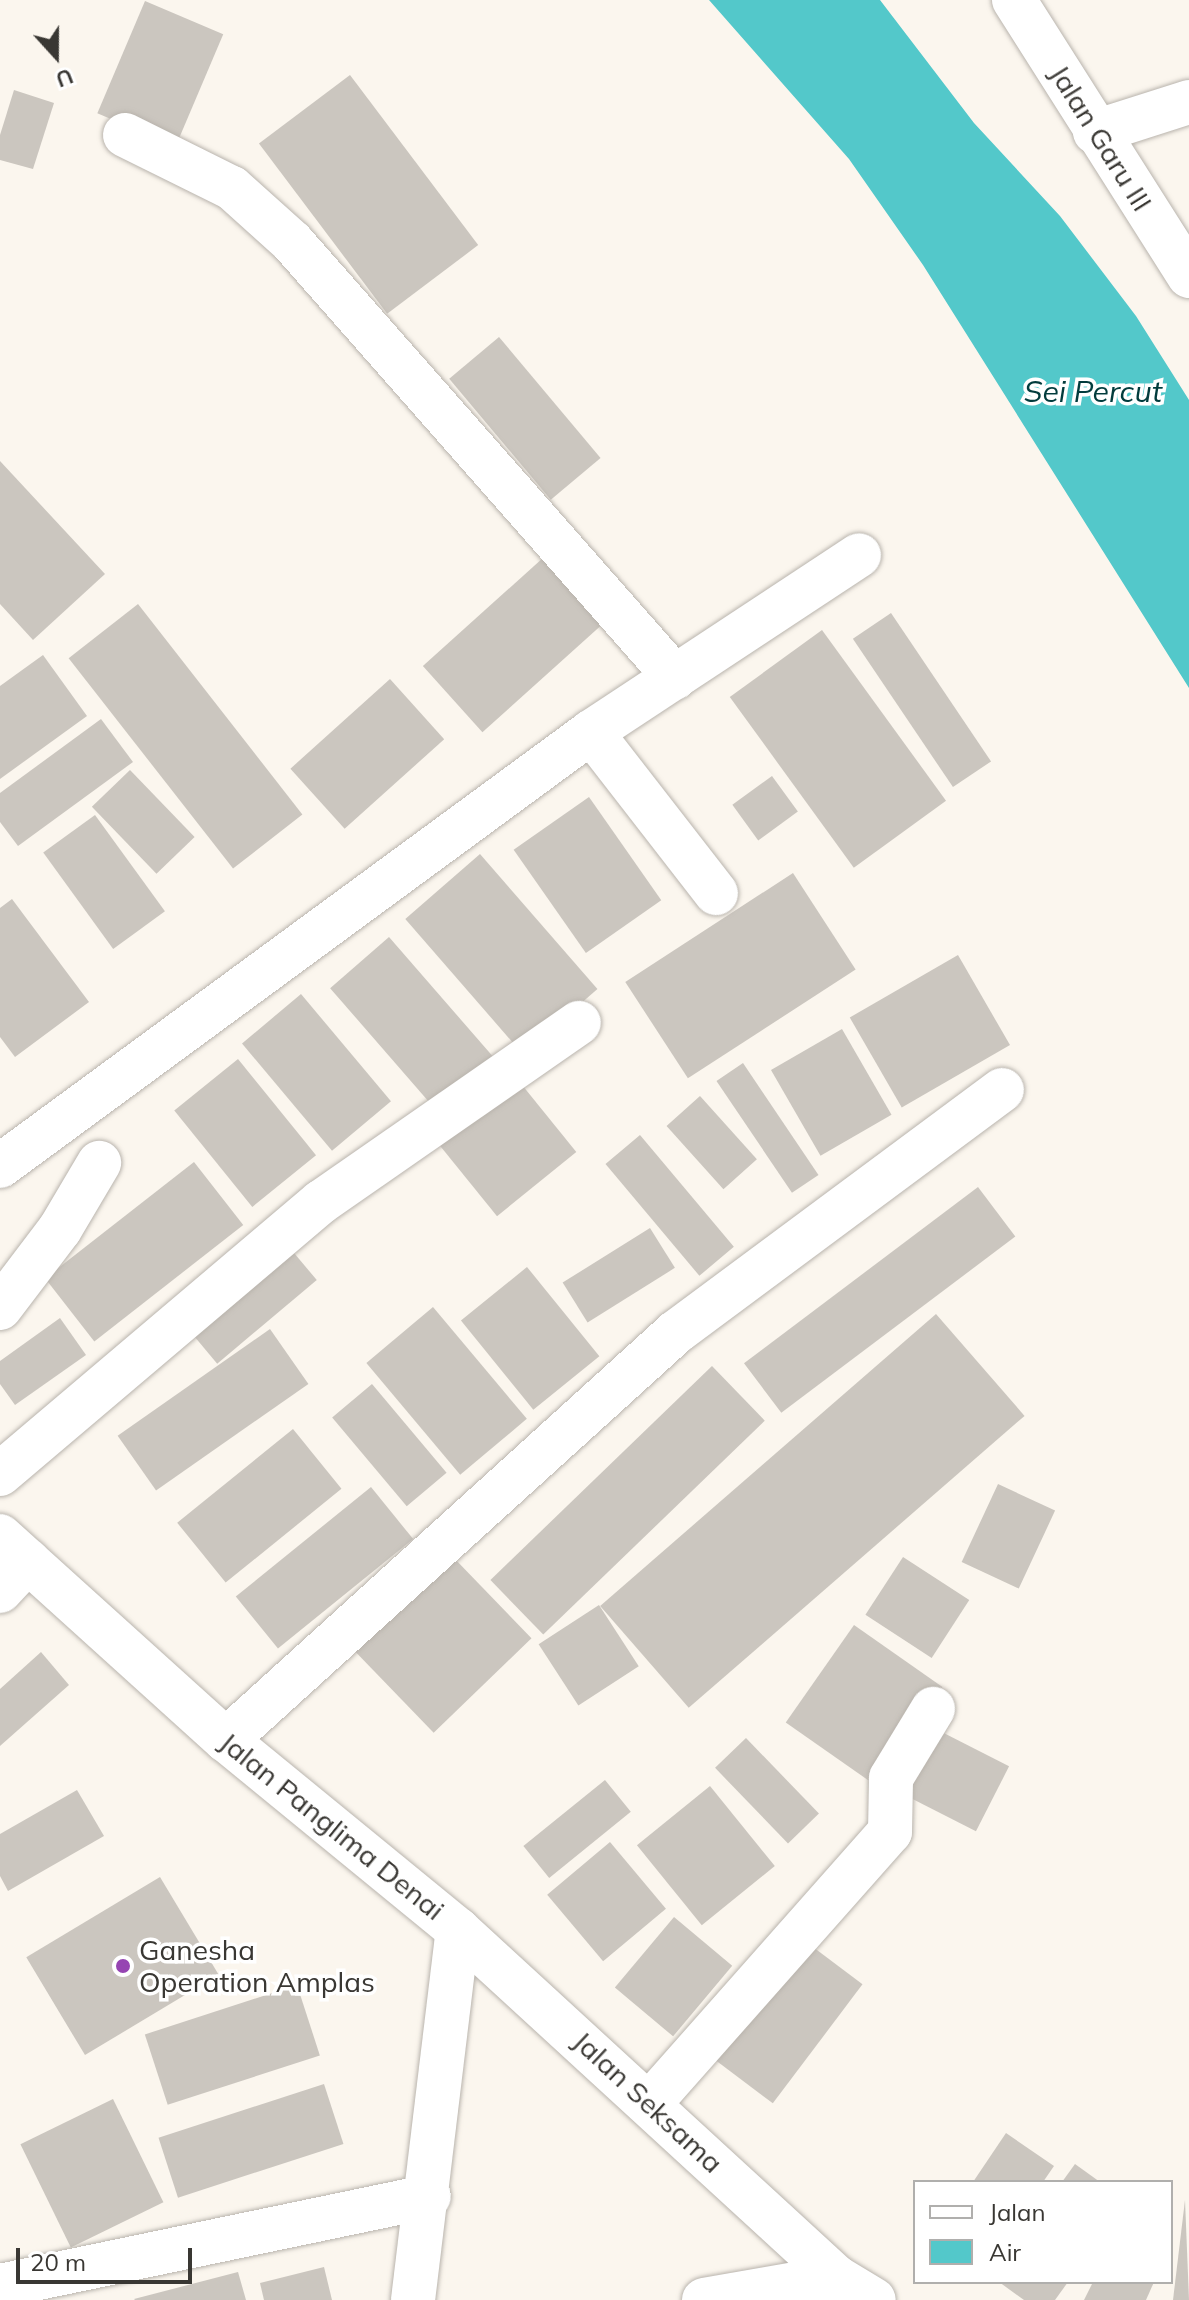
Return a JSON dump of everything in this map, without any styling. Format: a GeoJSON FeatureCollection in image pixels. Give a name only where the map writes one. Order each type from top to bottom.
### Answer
{"type":"FeatureCollection","features":[{"type":"Feature","properties":{"kind":"street","name":"Jalan Garu III"},"geometry":{"type":"LineString","coordinates":[[1018,2],[1095,132],[1189,276]]}},
{"type":"Feature","properties":{"kind":"street"},"geometry":{"type":"LineString","coordinates":[[1095,132],[1189,102]]}},
{"type":"Feature","properties":{"kind":"street"},"geometry":{"type":"LineString","coordinates":[[125,135],[232,188],[292,242],[675,677]]}},
{"type":"Feature","properties":{"kind":"street"},"geometry":{"type":"LineString","coordinates":[[0,1166],[591,732],[859,555]]}},
{"type":"Feature","properties":{"kind":"street"},"geometry":{"type":"LineString","coordinates":[[591,732],[716,893]]}},
{"type":"Feature","properties":{"kind":"street"},"geometry":{"type":"LineString","coordinates":[[0,1474],[321,1202],[579,1023]]}},
{"type":"Feature","properties":{"kind":"street"},"geometry":{"type":"LineString","coordinates":[[226,1740],[676,1332],[1002,1090]]}},
{"type":"Feature","properties":{"kind":"street"},"geometry":{"type":"LineString","coordinates":[[0,1308],[60,1229],[99,1163]]}},
{"type":"Feature","properties":{"kind":"street","name":"Jalan Panglima Denai"},"geometry":{"type":"LineString","coordinates":[[9,1562],[458,1930],[429,2196],[413,2300]]}},
{"type":"Feature","properties":{"kind":"street"},"geometry":{"type":"LineString","coordinates":[[650,2103],[890,1832],[891,1778],[933,1709]]}},
{"type":"Feature","properties":{"kind":"street","name":"Jalan Seksama"},"geometry":{"type":"LineString","coordinates":[[458,1930],[836,2277],[874,2300]]}},
{"type":"Feature","properties":{"kind":"street"},"geometry":{"type":"LineString","coordinates":[[0,2286],[429,2196]]}},
{"type":"Feature","properties":{"kind":"street"},"geometry":{"type":"LineString","coordinates":[[704,2300],[836,2277]]}},
{"type":"Feature","properties":{"kind":"water","name":"Sei Percut"},"geometry":{"type":"Polygon","coordinates":[[[709,0],[880,0],[974,123],[1060,216],[1136,316],[1189,400],[1189,688],[923,265],[849,159],[709,0]]]}},
{"type":"Feature","properties":{"kind":"building"},"geometry":{"type":"Polygon","coordinates":[[[145,1],[223,34],[176,147],[97,113],[145,1]]]}},
{"type":"Feature","properties":{"kind":"building"},"geometry":{"type":"Polygon","coordinates":[[[350,75],[478,245],[387,314],[259,144],[350,75]]]}},
{"type":"Feature","properties":{"kind":"building"},"geometry":{"type":"Polygon","coordinates":[[[14,90],[54,103],[33,169],[0,160],[0,135],[14,90]]]}},
{"type":"Feature","properties":{"kind":"building"},"geometry":{"type":"Polygon","coordinates":[[[499,337],[601,458],[551,500],[449,379],[499,337]]]}},
{"type":"Feature","properties":{"kind":"building"},"geometry":{"type":"Polygon","coordinates":[[[0,461],[105,574],[33,640],[0,604],[0,461]]]}},
{"type":"Feature","properties":{"kind":"building"},"geometry":{"type":"Polygon","coordinates":[[[544,557],[604,623],[482,732],[423,666],[544,557]]]}},
{"type":"Feature","properties":{"kind":"building"},"geometry":{"type":"Polygon","coordinates":[[[138,604],[302,814],[233,869],[69,658],[138,604]]]}},
{"type":"Feature","properties":{"kind":"building"},"geometry":{"type":"Polygon","coordinates":[[[891,613],[991,761],[953,787],[853,639],[891,613]]]}},
{"type":"Feature","properties":{"kind":"building"},"geometry":{"type":"Polygon","coordinates":[[[822,630],[946,801],[854,868],[730,697],[822,630]]]}},
{"type":"Feature","properties":{"kind":"building"},"geometry":{"type":"Polygon","coordinates":[[[43,655],[87,716],[0,779],[0,686],[43,655]]]}},
{"type":"Feature","properties":{"kind":"building"},"geometry":{"type":"Polygon","coordinates":[[[390,679],[444,739],[345,829],[290,769],[390,679]]]}},
{"type":"Feature","properties":{"kind":"building"},"geometry":{"type":"Polygon","coordinates":[[[101,719],[133,762],[18,846],[0,822],[0,793],[101,719]]]}},
{"type":"Feature","properties":{"kind":"building"},"geometry":{"type":"Polygon","coordinates":[[[130,770],[195,837],[156,874],[92,807],[130,770]]]}},
{"type":"Feature","properties":{"kind":"building"},"geometry":{"type":"Polygon","coordinates":[[[772,776],[798,812],[758,840],[732,805],[772,776]]]}},
{"type":"Feature","properties":{"kind":"building"},"geometry":{"type":"Polygon","coordinates":[[[589,797],[661,900],[586,953],[514,850],[589,797]]]}},
{"type":"Feature","properties":{"kind":"building"},"geometry":{"type":"Polygon","coordinates":[[[95,815],[165,911],[113,949],[43,853],[95,815]]]}},
{"type":"Feature","properties":{"kind":"building"},"geometry":{"type":"Polygon","coordinates":[[[480,854],[597,989],[523,1054],[405,919],[480,854]]]}},
{"type":"Feature","properties":{"kind":"building"},"geometry":{"type":"Polygon","coordinates":[[[793,873],[856,969],[688,1078],[625,982],[793,873]]]}},
{"type":"Feature","properties":{"kind":"building"},"geometry":{"type":"Polygon","coordinates":[[[12,899],[89,1002],[15,1057],[0,1037],[0,908],[12,899]]]}},
{"type":"Feature","properties":{"kind":"building"},"geometry":{"type":"Polygon","coordinates":[[[389,937],[494,1058],[435,1109],[330,988],[389,937]]]}},
{"type":"Feature","properties":{"kind":"building"},"geometry":{"type":"Polygon","coordinates":[[[958,955],[1010,1045],[902,1108],[850,1018],[958,955]]]}},
{"type":"Feature","properties":{"kind":"building"},"geometry":{"type":"Polygon","coordinates":[[[301,994],[391,1101],[332,1151],[242,1043],[301,994]]]}},
{"type":"Feature","properties":{"kind":"building"},"geometry":{"type":"Polygon","coordinates":[[[842,1029],[891,1115],[820,1156],[771,1070],[842,1029]]]}},
{"type":"Feature","properties":{"kind":"building"},"geometry":{"type":"Polygon","coordinates":[[[238,1059],[316,1155],[252,1207],[174,1111],[238,1059]]]}},
{"type":"Feature","properties":{"kind":"building"},"geometry":{"type":"Polygon","coordinates":[[[743,1063],[818,1175],[792,1193],[716,1081],[743,1063]]]}},
{"type":"Feature","properties":{"kind":"building"},"geometry":{"type":"Polygon","coordinates":[[[514,1075],[576,1152],[497,1216],[435,1139],[514,1075]]]}},
{"type":"Feature","properties":{"kind":"building"},"geometry":{"type":"Polygon","coordinates":[[[700,1096],[757,1159],[723,1189],[667,1126],[700,1096]]]}},
{"type":"Feature","properties":{"kind":"building"},"geometry":{"type":"Polygon","coordinates":[[[640,1135],[734,1247],[699,1276],[606,1164],[640,1135]]]}},
{"type":"Feature","properties":{"kind":"building"},"geometry":{"type":"Polygon","coordinates":[[[194,1162],[243,1225],[94,1341],[45,1278],[194,1162]]]}},
{"type":"Feature","properties":{"kind":"building"},"geometry":{"type":"Polygon","coordinates":[[[978,1187],[1015,1237],[781,1413],[744,1363],[978,1187]]]}},
{"type":"Feature","properties":{"kind":"building"},"geometry":{"type":"Polygon","coordinates":[[[650,1228],[675,1268],[588,1322],[563,1283],[650,1228]]]}},
{"type":"Feature","properties":{"kind":"building"},"geometry":{"type":"Polygon","coordinates":[[[284,1241],[317,1280],[217,1364],[184,1325],[284,1241]]]}},
{"type":"Feature","properties":{"kind":"building"},"geometry":{"type":"Polygon","coordinates":[[[527,1267],[599,1356],[533,1410],[461,1320],[527,1267]]]}},
{"type":"Feature","properties":{"kind":"building"},"geometry":{"type":"Polygon","coordinates":[[[433,1307],[527,1419],[460,1475],[366,1363],[433,1307]]]}},
{"type":"Feature","properties":{"kind":"building"},"geometry":{"type":"Polygon","coordinates":[[[936,1314],[1025,1416],[689,1708],[600,1606],[936,1314]]]}},
{"type":"Feature","properties":{"kind":"building"},"geometry":{"type":"Polygon","coordinates":[[[60,1318],[86,1355],[15,1405],[0,1384],[0,1361],[60,1318]]]}},
{"type":"Feature","properties":{"kind":"building"},"geometry":{"type":"Polygon","coordinates":[[[270,1329],[308,1384],[156,1491],[118,1436],[270,1329]]]}},
{"type":"Feature","properties":{"kind":"building"},"geometry":{"type":"Polygon","coordinates":[[[712,1366],[765,1421],[543,1635],[490,1580],[712,1366]]]}},
{"type":"Feature","properties":{"kind":"building"},"geometry":{"type":"Polygon","coordinates":[[[372,1384],[447,1473],[407,1506],[332,1417],[372,1384]]]}},
{"type":"Feature","properties":{"kind":"building"},"geometry":{"type":"Polygon","coordinates":[[[293,1429],[341,1489],[226,1583],[177,1523],[293,1429]]]}},
{"type":"Feature","properties":{"kind":"building"},"geometry":{"type":"Polygon","coordinates":[[[998,1484],[1055,1511],[1019,1589],[962,1562],[998,1484]]]}},
{"type":"Feature","properties":{"kind":"building"},"geometry":{"type":"Polygon","coordinates":[[[371,1487],[413,1539],[278,1649],[236,1597],[371,1487]]]}},
{"type":"Feature","properties":{"kind":"building"},"geometry":{"type":"Polygon","coordinates":[[[453,1557],[531,1638],[434,1733],[355,1651],[453,1557]]]}},
{"type":"Feature","properties":{"kind":"building"},"geometry":{"type":"Polygon","coordinates":[[[903,1557],[969,1600],[932,1658],[865,1615],[903,1557]]]}},
{"type":"Feature","properties":{"kind":"building"},"geometry":{"type":"Polygon","coordinates":[[[599,1605],[639,1666],[578,1705],[539,1644],[599,1605]]]}},
{"type":"Feature","properties":{"kind":"building"},"geometry":{"type":"Polygon","coordinates":[[[854,1625],[942,1687],[874,1784],[786,1722],[854,1625]]]}},
{"type":"Feature","properties":{"kind":"building"},"geometry":{"type":"Polygon","coordinates":[[[41,1652],[69,1685],[0,1746],[0,1689],[41,1652]]]}},
{"type":"Feature","properties":{"kind":"building"},"geometry":{"type":"Polygon","coordinates":[[[928,1725],[1009,1766],[976,1831],[895,1790],[928,1725]]]}},
{"type":"Feature","properties":{"kind":"building"},"geometry":{"type":"Polygon","coordinates":[[[746,1738],[819,1814],[788,1843],[715,1768],[746,1738]]]}},
{"type":"Feature","properties":{"kind":"building"},"geometry":{"type":"Polygon","coordinates":[[[605,1780],[631,1812],[549,1878],[523,1846],[605,1780]]]}},
{"type":"Feature","properties":{"kind":"building"},"geometry":{"type":"Polygon","coordinates":[[[710,1786],[775,1866],[702,1925],[637,1845],[710,1786]]]}},
{"type":"Feature","properties":{"kind":"building"},"geometry":{"type":"Polygon","coordinates":[[[77,1790],[104,1836],[8,1891],[0,1876],[0,1834],[77,1790]]]}},
{"type":"Feature","properties":{"kind":"building"},"geometry":{"type":"Polygon","coordinates":[[[610,1842],[666,1909],[603,1961],[547,1895],[610,1842]]]}},
{"type":"Feature","properties":{"kind":"building","name":"Ganesha Operation Amplas"},"geometry":{"type":"Polygon","coordinates":[[[160,1877],[219,1975],[85,2055],[26,1957],[160,1877]]]}},
{"type":"Feature","properties":{"kind":"building"},"geometry":{"type":"Polygon","coordinates":[[[674,1917],[732,1966],[673,2036],[615,1987],[674,1917]]]}},
{"type":"Feature","properties":{"kind":"building"},"geometry":{"type":"Polygon","coordinates":[[[797,1935],[862,1984],[773,2103],[707,2054],[797,1935]]]}},
{"type":"Feature","properties":{"kind":"building"},"geometry":{"type":"Polygon","coordinates":[[[297,1985],[320,2055],[168,2105],[145,2034],[297,1985]]]}},
{"type":"Feature","properties":{"kind":"building"},"geometry":{"type":"Polygon","coordinates":[[[324,2084],[343,2144],[178,2198],[159,2138],[324,2084]]]}},
{"type":"Feature","properties":{"kind":"building"},"geometry":{"type":"Polygon","coordinates":[[[113,2099],[163,2202],[71,2248],[20,2144],[113,2099]]]}},
{"type":"Feature","properties":{"kind":"building"},"geometry":{"type":"Polygon","coordinates":[[[1006,2133],[1054,2166],[1044,2180],[974,2180],[1006,2133]]]}},
{"type":"Feature","properties":{"kind":"building"},"geometry":{"type":"Polygon","coordinates":[[[1075,2164],[1097,2180],[1063,2180],[1075,2164]]]}},
{"type":"Feature","properties":{"kind":"building"},"geometry":{"type":"Polygon","coordinates":[[[1185,2200],[1189,2300],[1173,2300],[1185,2200]]]}},
{"type":"Feature","properties":{"kind":"building"},"geometry":{"type":"Polygon","coordinates":[[[324,2267],[332,2300],[264,2300],[260,2283],[324,2267]]]}},
{"type":"Feature","properties":{"kind":"building"},"geometry":{"type":"Polygon","coordinates":[[[238,2272],[246,2300],[134,2299],[238,2272]]]}},
{"type":"Feature","properties":{"kind":"building"},"geometry":{"type":"Polygon","coordinates":[[[1002,2284],[1067,2284],[1055,2300],[1024,2300],[1002,2284]]]}},
{"type":"Feature","properties":{"kind":"building"},"geometry":{"type":"Polygon","coordinates":[[[1092,2284],[1153,2284],[1146,2300],[1084,2300],[1092,2284]]]}},
{"type":"Feature","properties":{"kind":"place","name":"Ganesha Operation Amplas"},"geometry":{"type":"Point","coordinates":[123,1966]}}]}
